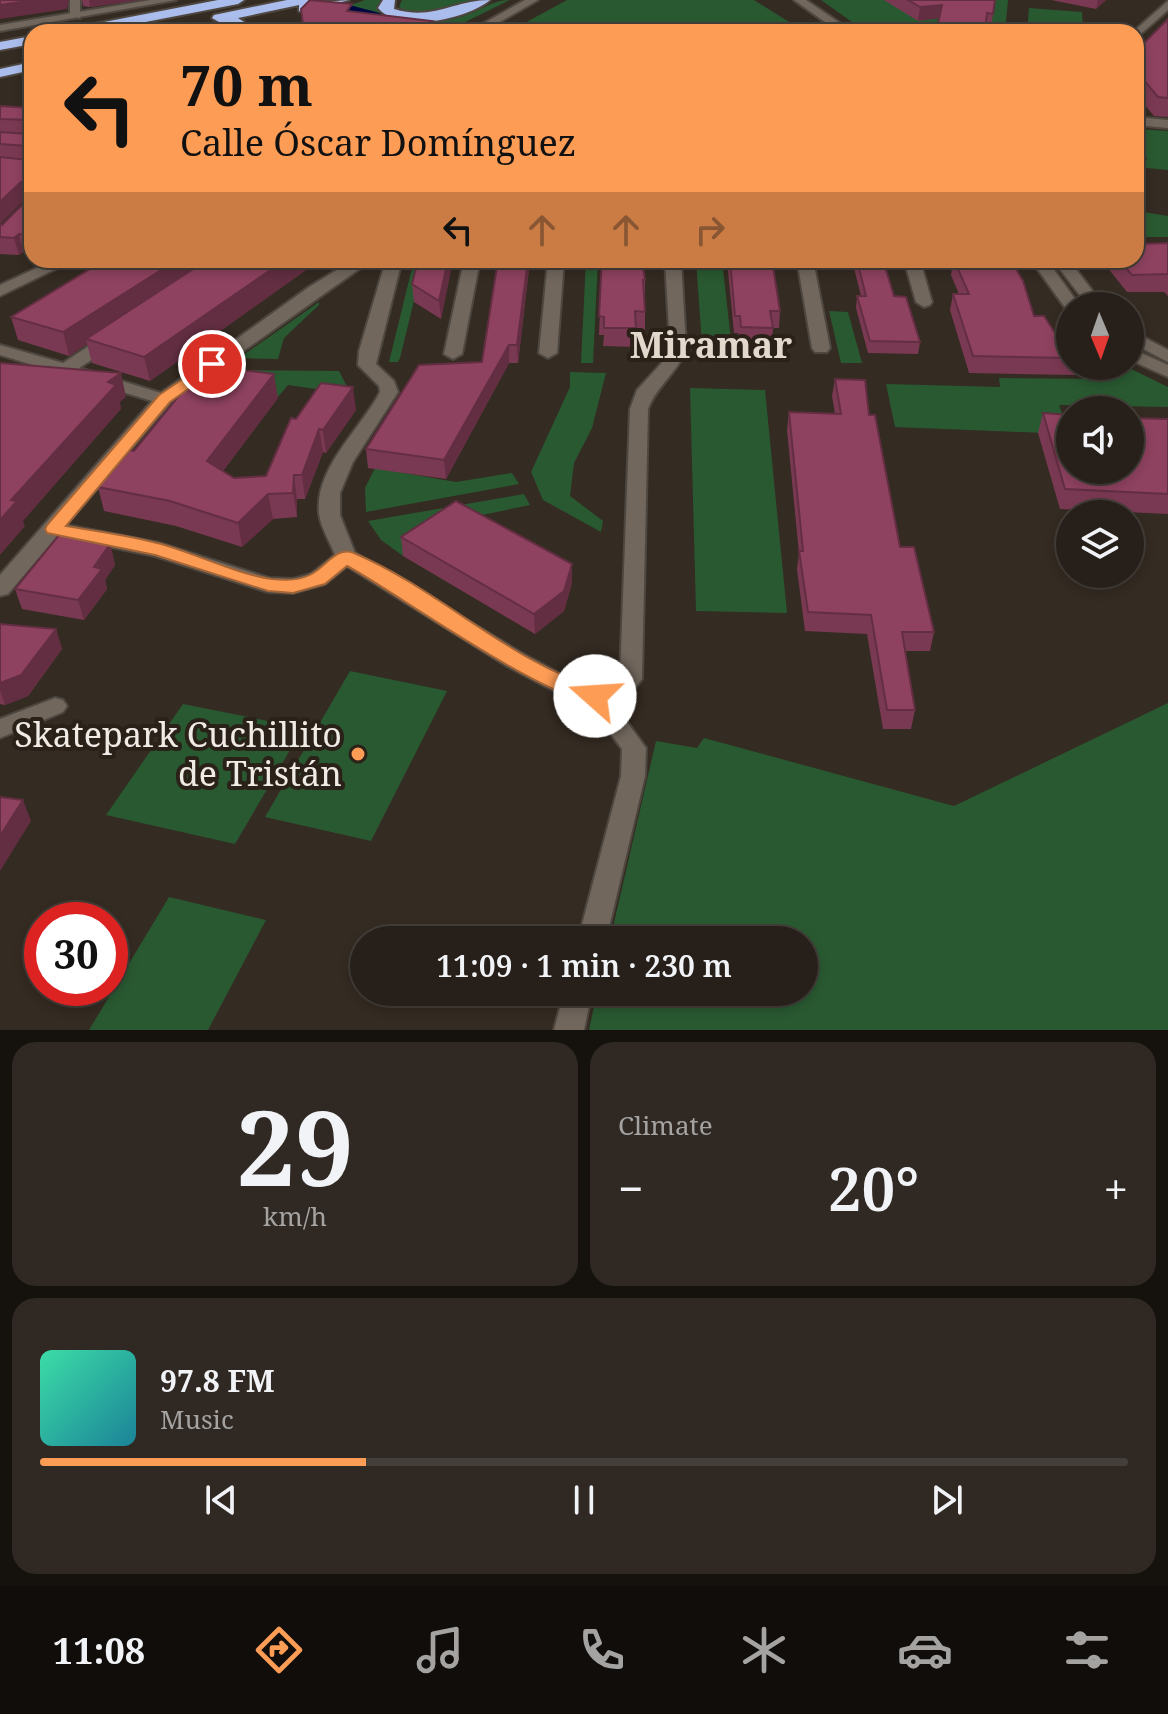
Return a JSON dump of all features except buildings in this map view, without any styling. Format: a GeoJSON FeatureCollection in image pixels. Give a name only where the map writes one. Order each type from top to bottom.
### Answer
{"type":"FeatureCollection","features":[{"type":"Feature","properties":{"kind":"highway"},"geometry":{"type":"LineString","coordinates":[[114,24],[238,0]]}},
{"type":"Feature","properties":{"kind":"highway"},"geometry":{"type":"LineString","coordinates":[[190,24],[306,0]]}},
{"type":"Feature","properties":{"kind":"highway"},"geometry":{"type":"LineString","coordinates":[[262,17],[317,0]]}},
{"type":"Feature","properties":{"kind":"highway"},"geometry":{"type":"LineString","coordinates":[[229,24],[343,0]]}},
{"type":"Feature","properties":{"kind":"highway"},"geometry":{"type":"LineString","coordinates":[[389,0],[385,8],[389,12],[424,19],[451,15],[484,0]]}},
{"type":"Feature","properties":{"kind":"highway"},"geometry":{"type":"LineString","coordinates":[[0,46],[24,42]]}},
{"type":"Feature","properties":{"kind":"highway"},"geometry":{"type":"LineString","coordinates":[[0,63],[24,58]]}},
{"type":"Feature","properties":{"kind":"highway"},"geometry":{"type":"LineString","coordinates":[[0,73],[24,68]]}},
{"type":"Feature","properties":{"kind":"street"},"geometry":{"type":"LineString","coordinates":[[75,0],[76,16]]}},
{"type":"Feature","properties":{"kind":"street"},"geometry":{"type":"LineString","coordinates":[[25,24],[171,0]]}},
{"type":"Feature","properties":{"kind":"street"},"geometry":{"type":"LineString","coordinates":[[489,24],[533,0]]}},
{"type":"Feature","properties":{"kind":"street"},"geometry":{"type":"LineString","coordinates":[[783,0],[818,24]]}},
{"type":"Feature","properties":{"kind":"street"},"geometry":{"type":"LineString","coordinates":[[799,0],[835,24]]}},
{"type":"Feature","properties":{"kind":"street"},"geometry":{"type":"LineString","coordinates":[[1144,27],[1168,4]]}},
{"type":"Feature","properties":{"kind":"street"},"geometry":{"type":"LineString","coordinates":[[0,28],[24,24]]}},
{"type":"Feature","properties":{"kind":"street"},"geometry":{"type":"LineString","coordinates":[[1144,122],[1168,124]]}},
{"type":"Feature","properties":{"kind":"street"},"geometry":{"type":"LineString","coordinates":[[0,291],[49,268]]}},
{"type":"Feature","properties":{"kind":"street"},"geometry":{"type":"LineString","coordinates":[[0,589],[164,399],[315,290],[351,268]]}},
{"type":"Feature","properties":{"kind":"street"},"geometry":{"type":"LineString","coordinates":[[392,268],[368,351],[367,365],[388,385],[389,392],[344,462],[332,487],[329,511],[346,557],[515,660],[572,690],[595,696],[618,694],[631,679],[639,409],[646,390],[675,358],[678,346],[673,268]]}},
{"type":"Feature","properties":{"kind":"street"},"geometry":{"type":"LineString","coordinates":[[453,354],[470,268]]}},
{"type":"Feature","properties":{"kind":"street"},"geometry":{"type":"LineString","coordinates":[[548,353],[555,268]]}},
{"type":"Feature","properties":{"kind":"street"},"geometry":{"type":"LineString","coordinates":[[806,268],[821,348]]}},
{"type":"Feature","properties":{"kind":"street"},"geometry":{"type":"LineString","coordinates":[[914,268],[924,302]]}},
{"type":"Feature","properties":{"kind":"street"},"geometry":{"type":"LineString","coordinates":[[1045,268],[1062,292]]}},
{"type":"Feature","properties":{"kind":"street"},"geometry":{"type":"LineString","coordinates":[[1067,268],[1085,292]]}},
{"type":"Feature","properties":{"kind":"street"},"geometry":{"type":"LineString","coordinates":[[66,369],[130,327]]}},
{"type":"Feature","properties":{"kind":"street"},"geometry":{"type":"LineString","coordinates":[[1144,343],[1168,357]]}},
{"type":"Feature","properties":{"kind":"street"},"geometry":{"type":"LineString","coordinates":[[0,350],[164,399]]}},
{"type":"Feature","properties":{"kind":"street"},"geometry":{"type":"LineString","coordinates":[[1144,360],[1168,372]]}},
{"type":"Feature","properties":{"kind":"street"},"geometry":{"type":"LineString","coordinates":[[0,367],[44,362]]}},
{"type":"Feature","properties":{"kind":"street"},"geometry":{"type":"LineString","coordinates":[[54,529],[159,550],[268,585],[293,586],[318,579],[346,557]]}},
{"type":"Feature","properties":{"kind":"street"},"geometry":{"type":"LineString","coordinates":[[595,696],[634,748],[633,776],[596,926]]}},
{"type":"Feature","properties":{"kind":"street"},"geometry":{"type":"LineString","coordinates":[[0,729],[55,706]]}},
{"type":"Feature","properties":{"kind":"street"},"geometry":{"type":"LineString","coordinates":[[569,1030],[575,1006]]}},
{"type":"Feature","properties":{"kind":"green space"},"geometry":{"type":"Polygon","coordinates":[[[365,0],[382,0],[377,8],[386,15],[421,23],[459,17],[510,0],[461,24],[416,24],[325,14],[365,0]]]}},
{"type":"Feature","properties":{"kind":"green space"},"geometry":{"type":"Polygon","coordinates":[[[402,0],[476,0],[448,10],[417,14],[399,7],[402,0]]]}},
{"type":"Feature","properties":{"kind":"green space"},"geometry":{"type":"Polygon","coordinates":[[[567,0],[754,0],[792,24],[523,24],[567,0]]]}},
{"type":"Feature","properties":{"kind":"green space"},"geometry":{"type":"Polygon","coordinates":[[[821,0],[1008,0],[1006,24],[855,24],[821,0]]]}},
{"type":"Feature","properties":{"kind":"green space"},"geometry":{"type":"Polygon","coordinates":[[[1029,8],[1082,12],[1083,24],[1028,24],[1029,8]]]}},
{"type":"Feature","properties":{"kind":"green space"},"geometry":{"type":"Polygon","coordinates":[[[1144,129],[1168,131],[1168,170],[1144,168],[1144,160],[1147,160],[1144,129]]]}},
{"type":"Feature","properties":{"kind":"green space"},"geometry":{"type":"Polygon","coordinates":[[[1144,212],[1168,216],[1168,237],[1144,237],[1144,212]]]}},
{"type":"Feature","properties":{"kind":"green space"},"geometry":{"type":"Polygon","coordinates":[[[412,268],[422,268],[400,358],[398,362],[389,362],[412,268]]]}},
{"type":"Feature","properties":{"kind":"green space"},"geometry":{"type":"Polygon","coordinates":[[[586,268],[598,268],[593,363],[581,363],[586,268]]]}},
{"type":"Feature","properties":{"kind":"green space"},"geometry":{"type":"Polygon","coordinates":[[[697,268],[723,268],[733,358],[703,358],[697,268]]]}},
{"type":"Feature","properties":{"kind":"green space"},"geometry":{"type":"Polygon","coordinates":[[[319,302],[284,338],[278,359],[239,358],[319,302]]]}},
{"type":"Feature","properties":{"kind":"green space"},"geometry":{"type":"Polygon","coordinates":[[[829,311],[848,312],[862,363],[841,363],[829,311]]]}},
{"type":"Feature","properties":{"kind":"green space"},"geometry":{"type":"Polygon","coordinates":[[[230,370],[339,371],[351,394],[288,385],[278,397],[208,388],[230,370]]]}},
{"type":"Feature","properties":{"kind":"green space"},"geometry":{"type":"Polygon","coordinates":[[[570,372],[606,373],[592,428],[574,463],[570,496],[603,521],[601,532],[543,500],[531,472],[570,387],[570,372]]]}},
{"type":"Feature","properties":{"kind":"green space"},"geometry":{"type":"Polygon","coordinates":[[[1144,375],[1168,387],[1168,407],[1144,407],[1144,396],[1056,396],[1056,433],[895,427],[886,384],[1000,387],[999,378],[1144,380],[1144,375]]]}},
{"type":"Feature","properties":{"kind":"green space"},"geometry":{"type":"Polygon","coordinates":[[[690,388],[765,390],[787,613],[696,611],[690,388]]]}},
{"type":"Feature","properties":{"kind":"green space"},"geometry":{"type":"Polygon","coordinates":[[[375,468],[456,482],[512,473],[519,484],[366,512],[365,488],[375,468]]]}},
{"type":"Feature","properties":{"kind":"green space"},"geometry":{"type":"Polygon","coordinates":[[[524,494],[530,505],[458,520],[403,556],[381,540],[368,521],[524,494]]]}},
{"type":"Feature","properties":{"kind":"green space","name":"Skatepark Cuchillito de Tristán"},"geometry":{"type":"Polygon","coordinates":[[[350,671],[447,691],[371,841],[265,817],[350,671]]]}},
{"type":"Feature","properties":{"kind":"green space"},"geometry":{"type":"Polygon","coordinates":[[[1168,703],[1168,1030],[589,1030],[594,1006],[818,1006],[818,926],[613,926],[656,741],[697,748],[704,738],[954,806],[1168,703]]]}},
{"type":"Feature","properties":{"kind":"green space"},"geometry":{"type":"Polygon","coordinates":[[[183,704],[303,728],[235,844],[106,815],[183,704]]]}},
{"type":"Feature","properties":{"kind":"green space"},"geometry":{"type":"Polygon","coordinates":[[[169,897],[266,920],[208,1030],[89,1030],[103,1006],[128,1006],[128,965],[169,897]]]}},
{"type":"Feature","properties":{"kind":"waterway"},"geometry":{"type":"LineString","coordinates":[[343,6],[385,17]]}},
{"type":"Feature","properties":{"kind":"place","name":"Skatepark Cuchillito de Tristán"},"geometry":{"type":"Point","coordinates":[358,754]}},
{"type":"Feature","properties":{"kind":"district","name":"Miramar"},"geometry":{"type":"Point","coordinates":[711,344]}},
{"type":"Feature","properties":{"kind":"route"},"geometry":{"type":"LineString","coordinates":[[212,364],[164,399],[54,529],[159,550],[268,585],[293,586],[318,579],[346,557],[515,660],[572,690],[595,696]]}}]}
